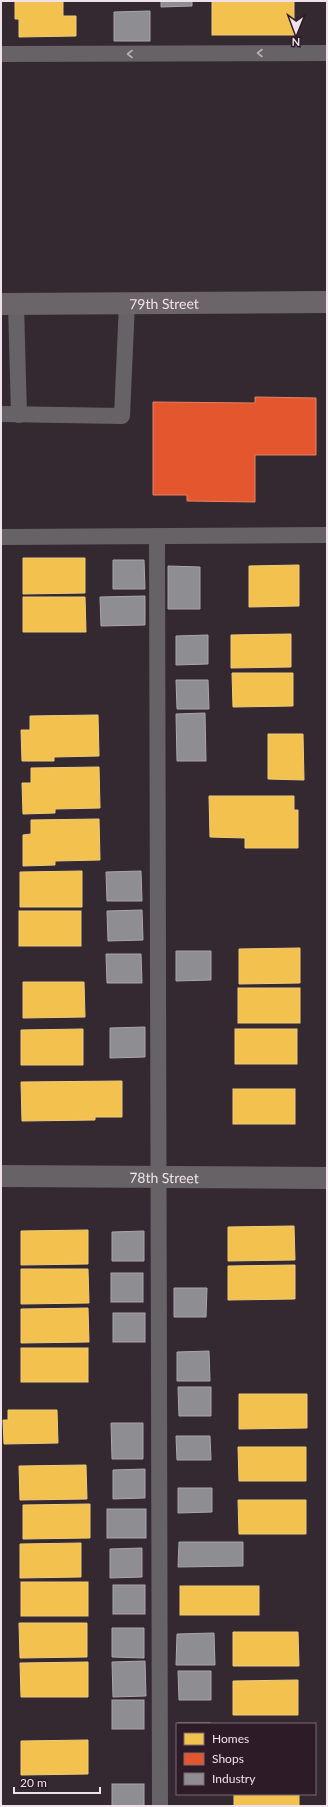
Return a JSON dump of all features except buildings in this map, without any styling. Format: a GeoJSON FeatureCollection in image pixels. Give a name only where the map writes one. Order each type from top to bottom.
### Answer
{"type":"FeatureCollection","features":[{"type":"Feature","properties":{"kind":"main road","name":"79th Street"},"geometry":{"type":"LineString","coordinates":[[8,304],[327,302]]}},
{"type":"Feature","properties":{"kind":"street","name":"78th Street"},"geometry":{"type":"LineString","coordinates":[[1,1176],[327,1178]]}},
{"type":"Feature","properties":{"kind":"lane"},"geometry":{"type":"LineString","coordinates":[[1,54],[327,53]]}},
{"type":"Feature","properties":{"kind":"lane"},"geometry":{"type":"LineString","coordinates":[[1,414],[122,416],[127,303]]}},
{"type":"Feature","properties":{"kind":"lane"},"geometry":{"type":"LineString","coordinates":[[8,304],[19,415]]}},
{"type":"Feature","properties":{"kind":"lane"},"geometry":{"type":"LineString","coordinates":[[156,536],[160,1806]]}},
{"type":"Feature","properties":{"kind":"lane"},"geometry":{"type":"LineString","coordinates":[[1,537],[327,536]]}}]}
